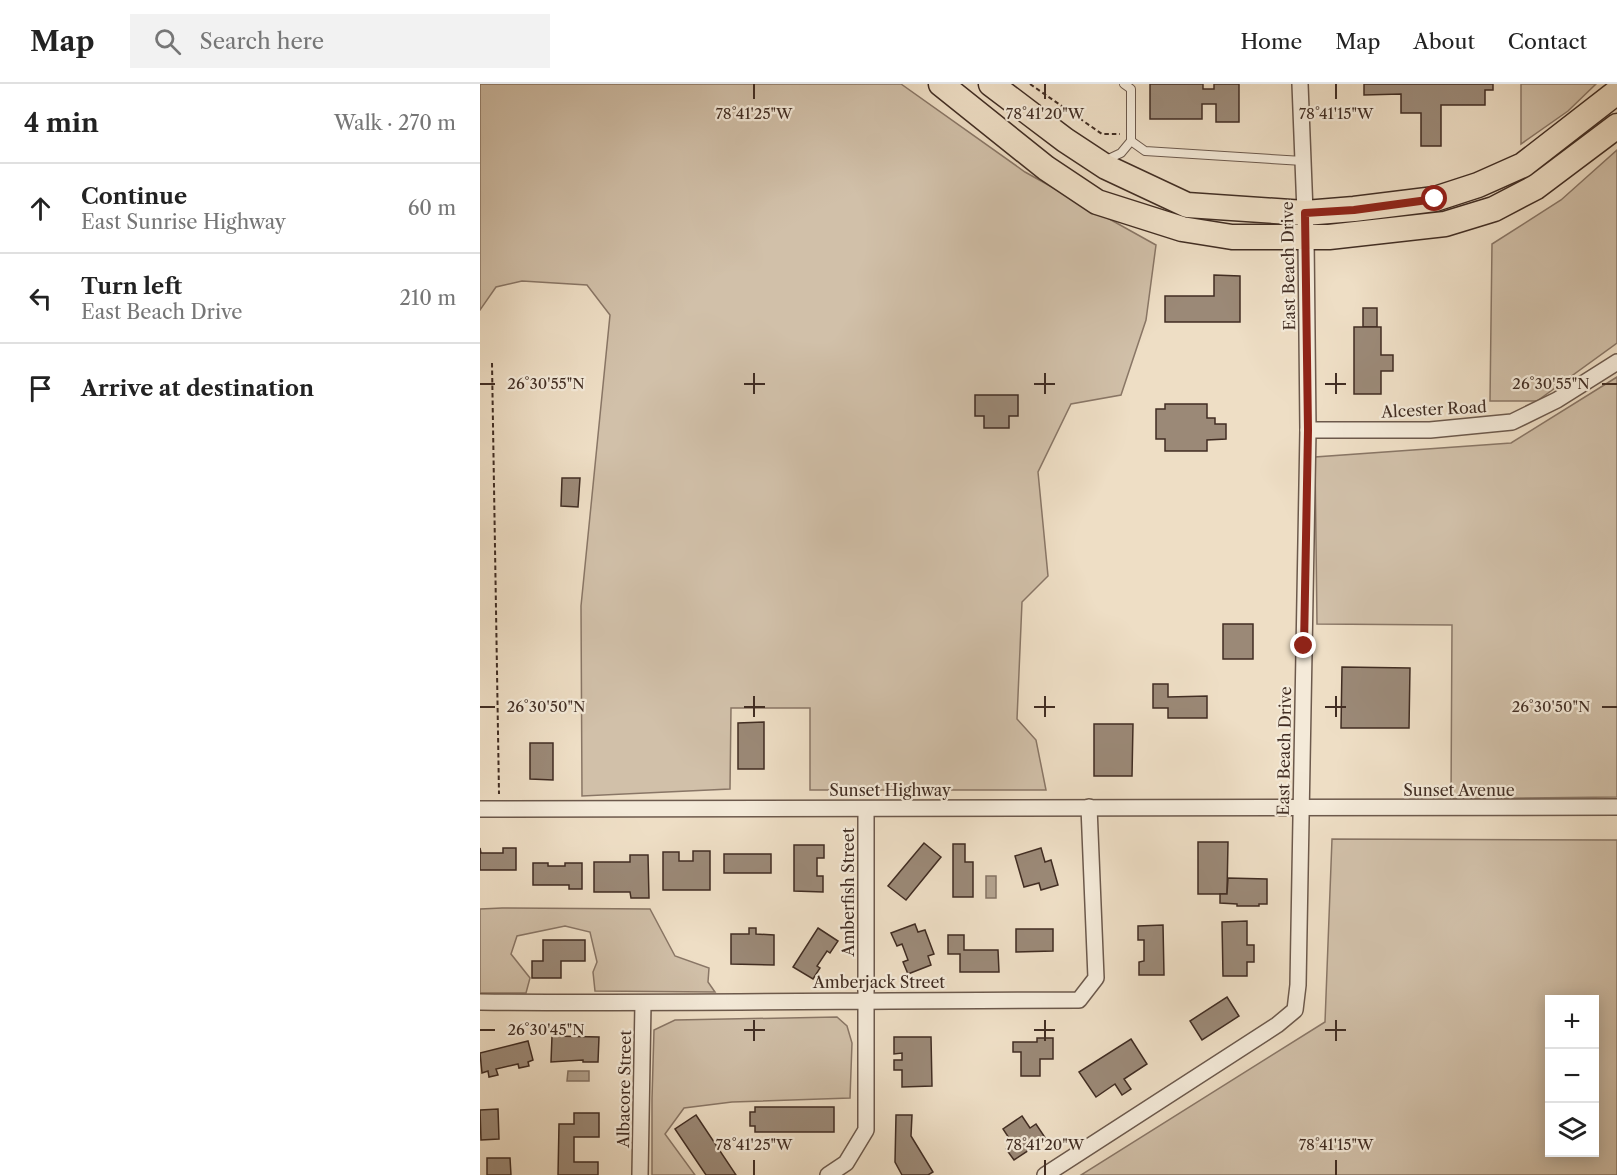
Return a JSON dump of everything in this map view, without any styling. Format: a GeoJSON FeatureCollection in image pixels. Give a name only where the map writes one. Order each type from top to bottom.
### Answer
{"type":"FeatureCollection","features":[{"type":"Feature","properties":{"kind":"main road"},"geometry":{"type":"LineString","coordinates":[[941,84],[1046,168],[1097,202],[1182,230],[1232,237],[1306,238],[1445,224],[1494,209],[1536,187],[1617,126]]}},
{"type":"Feature","properties":{"kind":"main road"},"geometry":{"type":"LineString","coordinates":[[991,84],[1099,163],[1187,205],[1305,213],[1354,210],[1435,199],[1478,185],[1523,165],[1617,92]]}},
{"type":"Feature","properties":{"kind":"street","name":"East Beach Drive"},"geometry":{"type":"LineString","coordinates":[[1045,1175],[1277,1026],[1295,1010],[1298,984],[1308,430],[1306,238],[1300,84]]}},
{"type":"Feature","properties":{"kind":"street","name":"Alcester Road"},"geometry":{"type":"LineString","coordinates":[[1308,430],[1430,430],[1512,422],[1557,400],[1617,362]]}},
{"type":"Feature","properties":{"kind":"street","name":"Sunset Highway"},"geometry":{"type":"LineString","coordinates":[[480,809],[1089,807],[1301,809]]}},
{"type":"Feature","properties":{"kind":"street","name":"Amberjack Street"},"geometry":{"type":"LineString","coordinates":[[480,1002],[1079,1000],[1096,978],[1089,807]]}},
{"type":"Feature","properties":{"kind":"street","name":"Sunset Avenue"},"geometry":{"type":"LineString","coordinates":[[1301,809],[1617,807]]}},
{"type":"Feature","properties":{"kind":"street","name":"Amberfish Street"},"geometry":{"type":"LineString","coordinates":[[828,1175],[846,1163],[866,1130],[866,809]]}},
{"type":"Feature","properties":{"kind":"street","name":"Albacore Street"},"geometry":{"type":"LineString","coordinates":[[640,1175],[643,1003]]}},
{"type":"Feature","properties":{"kind":"lane"},"geometry":{"type":"LineString","coordinates":[[1099,163],[1121,153],[1131,137],[1131,89],[1124,84]]}},
{"type":"Feature","properties":{"kind":"lane"},"geometry":{"type":"LineString","coordinates":[[1131,137],[1145,151],[1303,161]]}},
{"type":"Feature","properties":{"kind":"path"},"geometry":{"type":"LineString","coordinates":[[1030,84],[1102,134],[1131,137]]}},
{"type":"Feature","properties":{"kind":"path"},"geometry":{"type":"LineString","coordinates":[[492,363],[499,808]]}},
{"type":"Feature","properties":{"kind":"shaded area"},"geometry":{"type":"Polygon","coordinates":[[[480,84],[901,84],[1025,172],[1156,245],[1146,320],[1121,395],[1071,404],[1038,472],[1048,576],[1022,602],[1017,719],[1036,740],[1046,790],[810,790],[810,708],[731,708],[730,789],[582,796],[581,606],[610,315],[587,285],[522,281],[496,287],[480,310],[480,84]]]}},
{"type":"Feature","properties":{"kind":"shaded area"},"geometry":{"type":"Polygon","coordinates":[[[1521,84],[1596,84],[1568,111],[1521,144],[1521,84]]]}},
{"type":"Feature","properties":{"kind":"shaded area"},"geometry":{"type":"Polygon","coordinates":[[[1617,150],[1617,343],[1537,401],[1490,401],[1492,244],[1561,200],[1617,150]]]}},
{"type":"Feature","properties":{"kind":"shaded area"},"geometry":{"type":"Polygon","coordinates":[[[1617,377],[1617,797],[1451,799],[1452,625],[1317,624],[1315,457],[1511,443],[1617,377]]]}},
{"type":"Feature","properties":{"kind":"shaded area"},"geometry":{"type":"Polygon","coordinates":[[[1332,839],[1617,840],[1617,1175],[1081,1175],[1325,1022],[1332,839]]]}},
{"type":"Feature","properties":{"kind":"shaded area"},"geometry":{"type":"Polygon","coordinates":[[[986,876],[996,876],[996,898],[986,898],[986,876]]]}},
{"type":"Feature","properties":{"kind":"shaded area"},"geometry":{"type":"Polygon","coordinates":[[[480,909],[650,909],[675,956],[709,968],[708,982],[715,992],[595,991],[593,972],[597,962],[590,932],[565,926],[517,936],[511,954],[530,978],[526,993],[480,993],[480,909]]]}},
{"type":"Feature","properties":{"kind":"shaded area"},"geometry":{"type":"Polygon","coordinates":[[[837,1017],[847,1026],[852,1043],[850,1098],[732,1102],[684,1108],[665,1134],[695,1175],[652,1175],[654,1030],[675,1020],[837,1017]]]}},
{"type":"Feature","properties":{"kind":"shaded area"},"geometry":{"type":"Polygon","coordinates":[[[568,1071],[589,1071],[589,1081],[567,1081],[568,1071]]]}},
{"type":"Feature","properties":{"kind":"building"},"geometry":{"type":"Polygon","coordinates":[[[1150,84],[1203,84],[1203,89],[1214,89],[1214,84],[1239,84],[1239,122],[1216,122],[1216,104],[1202,104],[1202,119],[1150,119],[1150,84]]]}},
{"type":"Feature","properties":{"kind":"building"},"geometry":{"type":"Polygon","coordinates":[[[1364,84],[1493,84],[1493,90],[1485,90],[1485,105],[1441,105],[1441,146],[1421,146],[1421,113],[1401,113],[1401,94],[1364,95],[1364,84]]]}},
{"type":"Feature","properties":{"kind":"building"},"geometry":{"type":"Polygon","coordinates":[[[1214,275],[1240,276],[1240,322],[1165,322],[1165,296],[1214,296],[1214,275]]]}},
{"type":"Feature","properties":{"kind":"building"},"geometry":{"type":"Polygon","coordinates":[[[1363,308],[1377,308],[1377,327],[1363,327],[1363,308]]]}},
{"type":"Feature","properties":{"kind":"building"},"geometry":{"type":"Polygon","coordinates":[[[1354,327],[1381,327],[1381,355],[1393,355],[1393,371],[1381,371],[1381,394],[1354,394],[1354,327]]]}},
{"type":"Feature","properties":{"kind":"building"},"geometry":{"type":"Polygon","coordinates":[[[975,395],[1018,395],[1018,416],[1009,416],[1009,428],[984,428],[984,416],[975,416],[975,395]]]}},
{"type":"Feature","properties":{"kind":"building"},"geometry":{"type":"Polygon","coordinates":[[[1165,404],[1207,404],[1207,418],[1215,418],[1215,424],[1226,424],[1226,439],[1207,440],[1207,451],[1165,451],[1165,439],[1156,439],[1156,409],[1165,409],[1165,404]]]}},
{"type":"Feature","properties":{"kind":"building"},"geometry":{"type":"Polygon","coordinates":[[[562,478],[580,478],[578,507],[561,506],[562,478]]]}},
{"type":"Feature","properties":{"kind":"building"},"geometry":{"type":"Polygon","coordinates":[[[1223,624],[1253,624],[1253,659],[1223,659],[1223,624]]]}},
{"type":"Feature","properties":{"kind":"building"},"geometry":{"type":"Polygon","coordinates":[[[1342,667],[1410,668],[1409,728],[1341,728],[1342,667]]]}},
{"type":"Feature","properties":{"kind":"building"},"geometry":{"type":"Polygon","coordinates":[[[1153,684],[1168,684],[1168,697],[1207,696],[1207,718],[1168,718],[1168,708],[1153,708],[1153,684]]]}},
{"type":"Feature","properties":{"kind":"building"},"geometry":{"type":"Polygon","coordinates":[[[764,722],[764,769],[738,769],[738,723],[764,722]]]}},
{"type":"Feature","properties":{"kind":"building"},"geometry":{"type":"Polygon","coordinates":[[[1094,724],[1133,724],[1132,776],[1094,776],[1094,724]]]}},
{"type":"Feature","properties":{"kind":"building"},"geometry":{"type":"Polygon","coordinates":[[[530,743],[553,743],[553,780],[530,779],[530,743]]]}},
{"type":"Feature","properties":{"kind":"building"},"geometry":{"type":"Polygon","coordinates":[[[1198,842],[1228,842],[1227,894],[1198,894],[1198,842]]]}},
{"type":"Feature","properties":{"kind":"building"},"geometry":{"type":"Polygon","coordinates":[[[924,843],[941,857],[906,900],[888,886],[924,843]]]}},
{"type":"Feature","properties":{"kind":"building"},"geometry":{"type":"Polygon","coordinates":[[[953,844],[965,844],[965,862],[973,862],[973,897],[953,897],[953,844]]]}},
{"type":"Feature","properties":{"kind":"building"},"geometry":{"type":"Polygon","coordinates":[[[794,845],[824,845],[824,858],[817,858],[817,876],[823,876],[823,892],[794,891],[794,845]]]}},
{"type":"Feature","properties":{"kind":"building"},"geometry":{"type":"Polygon","coordinates":[[[480,848],[481,853],[503,853],[503,848],[516,848],[516,870],[480,870],[480,848]]]}},
{"type":"Feature","properties":{"kind":"building"},"geometry":{"type":"Polygon","coordinates":[[[1041,848],[1045,862],[1051,860],[1058,885],[1041,890],[1039,883],[1024,887],[1015,856],[1041,848]]]}},
{"type":"Feature","properties":{"kind":"building"},"geometry":{"type":"Polygon","coordinates":[[[693,851],[710,851],[710,890],[663,890],[663,852],[679,852],[679,861],[693,861],[693,851]]]}},
{"type":"Feature","properties":{"kind":"building"},"geometry":{"type":"Polygon","coordinates":[[[724,854],[771,854],[771,873],[724,873],[724,854]]]}},
{"type":"Feature","properties":{"kind":"building"},"geometry":{"type":"Polygon","coordinates":[[[630,855],[648,855],[649,898],[631,898],[630,892],[594,892],[594,862],[630,862],[630,855]]]}},
{"type":"Feature","properties":{"kind":"building"},"geometry":{"type":"Polygon","coordinates":[[[533,863],[565,866],[565,863],[582,863],[582,889],[569,889],[569,885],[533,885],[533,863]]]}},
{"type":"Feature","properties":{"kind":"building"},"geometry":{"type":"Polygon","coordinates":[[[1228,878],[1267,879],[1267,904],[1237,906],[1237,904],[1220,903],[1220,894],[1227,894],[1228,878]]]}},
{"type":"Feature","properties":{"kind":"building"},"geometry":{"type":"Polygon","coordinates":[[[1247,921],[1247,945],[1254,945],[1254,962],[1247,962],[1247,976],[1223,976],[1222,922],[1247,921]]]}},
{"type":"Feature","properties":{"kind":"building"},"geometry":{"type":"Polygon","coordinates":[[[915,924],[918,932],[925,930],[934,954],[928,956],[931,965],[908,974],[903,962],[908,960],[902,944],[897,946],[891,933],[915,924]]]}},
{"type":"Feature","properties":{"kind":"building"},"geometry":{"type":"Polygon","coordinates":[[[1163,925],[1164,975],[1139,975],[1139,962],[1144,961],[1144,940],[1138,940],[1138,926],[1163,925]]]}},
{"type":"Feature","properties":{"kind":"building"},"geometry":{"type":"Polygon","coordinates":[[[749,928],[756,928],[756,934],[774,935],[774,965],[731,964],[731,934],[749,934],[749,928]]]}},
{"type":"Feature","properties":{"kind":"building"},"geometry":{"type":"Polygon","coordinates":[[[818,928],[838,941],[830,953],[827,951],[817,966],[820,968],[813,979],[793,967],[818,928]]]}},
{"type":"Feature","properties":{"kind":"building"},"geometry":{"type":"Polygon","coordinates":[[[1016,929],[1053,929],[1053,951],[1016,952],[1016,929]]]}},
{"type":"Feature","properties":{"kind":"building"},"geometry":{"type":"Polygon","coordinates":[[[948,935],[964,935],[964,950],[998,950],[999,972],[960,972],[960,954],[948,954],[948,935]]]}},
{"type":"Feature","properties":{"kind":"building"},"geometry":{"type":"Polygon","coordinates":[[[543,940],[585,940],[585,961],[561,961],[561,978],[532,978],[532,961],[543,961],[543,940]]]}},
{"type":"Feature","properties":{"kind":"building"},"geometry":{"type":"Polygon","coordinates":[[[1227,997],[1239,1016],[1202,1040],[1190,1021],[1227,997]]]}},
{"type":"Feature","properties":{"kind":"building"},"geometry":{"type":"Polygon","coordinates":[[[552,1036],[599,1037],[598,1062],[583,1062],[583,1060],[551,1062],[552,1036]]]}},
{"type":"Feature","properties":{"kind":"building"},"geometry":{"type":"Polygon","coordinates":[[[894,1037],[931,1037],[932,1086],[902,1087],[902,1070],[894,1070],[894,1060],[902,1060],[902,1053],[894,1054],[894,1037]]]}},
{"type":"Feature","properties":{"kind":"building"},"geometry":{"type":"Polygon","coordinates":[[[1037,1038],[1053,1038],[1053,1059],[1040,1059],[1040,1076],[1021,1076],[1021,1052],[1013,1052],[1013,1042],[1037,1042],[1037,1038]]]}},
{"type":"Feature","properties":{"kind":"building"},"geometry":{"type":"Polygon","coordinates":[[[1131,1039],[1147,1064],[1124,1079],[1131,1089],[1122,1095],[1115,1084],[1096,1097],[1079,1072],[1131,1039]]]}},
{"type":"Feature","properties":{"kind":"building"},"geometry":{"type":"Polygon","coordinates":[[[528,1041],[533,1060],[528,1062],[529,1066],[519,1068],[518,1064],[496,1069],[498,1075],[489,1077],[488,1071],[482,1073],[480,1053],[528,1041]]]}},
{"type":"Feature","properties":{"kind":"building"},"geometry":{"type":"Polygon","coordinates":[[[755,1107],[834,1107],[834,1132],[755,1132],[755,1126],[750,1126],[750,1112],[755,1112],[755,1107]]]}},
{"type":"Feature","properties":{"kind":"building"},"geometry":{"type":"Polygon","coordinates":[[[498,1109],[499,1139],[481,1140],[480,1110],[498,1109]]]}},
{"type":"Feature","properties":{"kind":"building"},"geometry":{"type":"Polygon","coordinates":[[[574,1113],[599,1113],[599,1137],[574,1137],[574,1162],[598,1162],[598,1175],[558,1175],[559,1124],[574,1124],[574,1113]]]}},
{"type":"Feature","properties":{"kind":"building"},"geometry":{"type":"Polygon","coordinates":[[[696,1115],[736,1175],[706,1175],[675,1129],[696,1115]]]}},
{"type":"Feature","properties":{"kind":"building"},"geometry":{"type":"Polygon","coordinates":[[[896,1115],[912,1115],[911,1136],[933,1172],[928,1175],[902,1175],[895,1162],[896,1115]]]}},
{"type":"Feature","properties":{"kind":"building"},"geometry":{"type":"Polygon","coordinates":[[[1022,1116],[1030,1128],[1036,1124],[1046,1139],[1014,1160],[1006,1149],[1013,1144],[1003,1129],[1022,1116]]]}},
{"type":"Feature","properties":{"kind":"building"},"geometry":{"type":"Polygon","coordinates":[[[487,1158],[510,1158],[511,1175],[487,1175],[487,1158]]]}},
{"type":"Feature","properties":{"kind":"route"},"geometry":{"type":"LineString","coordinates":[[1304,646],[1308,430],[1305,213],[1354,210],[1435,199]]}}]}
